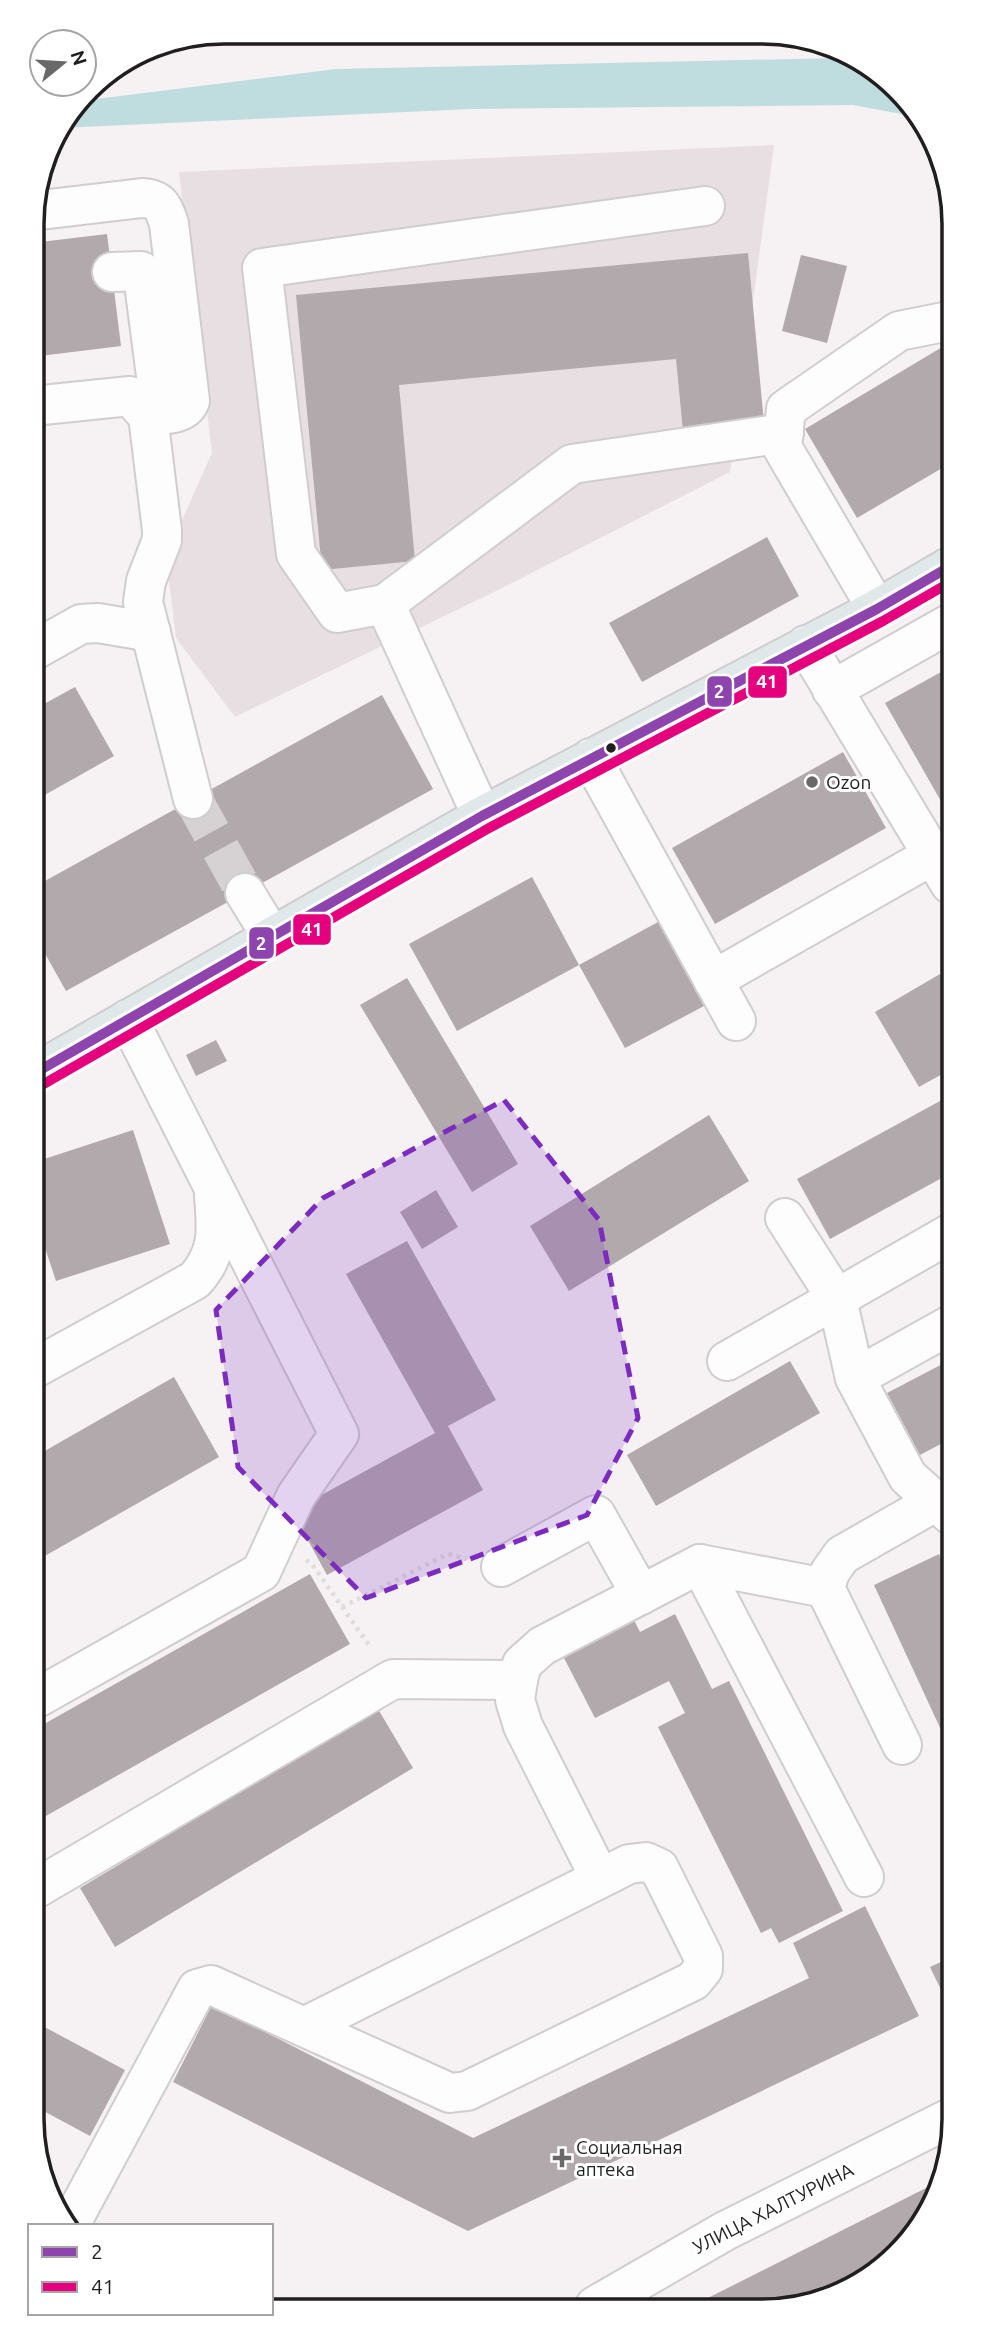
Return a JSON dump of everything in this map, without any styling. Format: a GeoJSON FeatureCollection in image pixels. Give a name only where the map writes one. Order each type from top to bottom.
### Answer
{"type":"FeatureCollection","features":[{"type":"Feature","properties":{"kind":"main road"},"geometry":{"type":"LineString","coordinates":[[44,1068],[482,816],[877,609],[942,571]]}},
{"type":"Feature","properties":{"kind":"street"},"geometry":{"type":"LineString","coordinates":[[44,210],[142,198],[153,199],[164,206],[169,224],[190,401],[187,408],[180,412],[154,415],[130,396],[44,406]]}},
{"type":"Feature","properties":{"kind":"street"},"geometry":{"type":"LineString","coordinates":[[705,206],[262,268],[296,554],[337,613],[385,604],[572,464],[784,433]]}},
{"type":"Feature","properties":{"kind":"street"},"geometry":{"type":"LineString","coordinates":[[112,272],[135,269],[141,271],[143,276],[162,540],[144,590],[143,602],[193,799]]}},
{"type":"Feature","properties":{"kind":"street"},"geometry":{"type":"LineString","coordinates":[[877,609],[782,447],[786,410],[898,331],[942,322]]}},
{"type":"Feature","properties":{"kind":"street"},"geometry":{"type":"LineString","coordinates":[[385,604],[482,816]]}},
{"type":"Feature","properties":{"kind":"street"},"geometry":{"type":"LineString","coordinates":[[44,645],[81,624],[98,622],[151,632]]}},
{"type":"Feature","properties":{"kind":"street"},"geometry":{"type":"LineString","coordinates":[[832,690],[942,628]]}},
{"type":"Feature","properties":{"kind":"street"},"geometry":{"type":"LineString","coordinates":[[713,980],[942,869],[806,645]]}},
{"type":"Feature","properties":{"kind":"street"},"geometry":{"type":"LineString","coordinates":[[591,758],[736,1021]]}},
{"type":"Feature","properties":{"kind":"street"},"geometry":{"type":"LineString","coordinates":[[245,892],[272,937]]}},
{"type":"Feature","properties":{"kind":"street"},"geometry":{"type":"LineString","coordinates":[[44,1695],[261,1573],[296,1496],[339,1434],[128,1020]]}},
{"type":"Feature","properties":{"kind":"street"},"geometry":{"type":"LineString","coordinates":[[44,1364],[195,1280],[208,1266],[215,1244],[214,1187]]}},
{"type":"Feature","properties":{"kind":"street"},"geometry":{"type":"LineString","coordinates":[[785,1218],[837,1299],[855,1378],[908,1478],[942,1507]]}},
{"type":"Feature","properties":{"kind":"street"},"geometry":{"type":"LineString","coordinates":[[727,1361],[942,1238]]}},
{"type":"Feature","properties":{"kind":"street"},"geometry":{"type":"LineString","coordinates":[[855,1378],[942,1330]]}},
{"type":"Feature","properties":{"kind":"street"},"geometry":{"type":"LineString","coordinates":[[902,1745],[825,1588],[830,1572],[842,1555],[942,1510]]}},
{"type":"Feature","properties":{"kind":"street"},"geometry":{"type":"LineString","coordinates":[[501,1567],[596,1515],[641,1595]]}},
{"type":"Feature","properties":{"kind":"street"},"geometry":{"type":"LineString","coordinates":[[600,1878],[523,1726],[515,1700],[522,1664],[542,1646],[700,1564],[825,1588]]}},
{"type":"Feature","properties":{"kind":"street"},"geometry":{"type":"LineString","coordinates":[[700,1564],[864,1877]]}},
{"type":"Feature","properties":{"kind":"street"},"geometry":{"type":"LineString","coordinates":[[44,1884],[393,1679],[518,1680]]}},
{"type":"Feature","properties":{"kind":"street"},"geometry":{"type":"LineString","coordinates":[[74,2218],[197,1989],[211,1985],[450,2093],[467,2091],[693,1981],[703,1969],[703,1956],[659,1868],[646,1862],[629,1864],[304,2027]]}},
{"type":"Feature","properties":{"kind":"street","name":"УЛИЦА ХАЛТУРИНА"},"geometry":{"type":"LineString","coordinates":[[607,2299],[725,2231],[942,2122]]}},
{"type":"Feature","properties":{"kind":"path"},"geometry":{"type":"LineString","coordinates":[[275,1542],[312,1564],[393,1679]]}},
{"type":"Feature","properties":{"kind":"path"},"geometry":{"type":"LineString","coordinates":[[342,1608],[448,1554],[501,1567]]}},
{"type":"Feature","properties":{"kind":"highlighted area"},"geometry":{"type":"Polygon","coordinates":[[[504,1100],[599,1220],[638,1418],[587,1515],[366,1598],[238,1467],[216,1310],[323,1198],[504,1100]]]}},
{"type":"Feature","properties":{"kind":"shaded area"},"geometry":{"type":"Polygon","coordinates":[[[774,145],[730,472],[494,592],[235,717],[176,638],[166,556],[212,453],[179,172],[774,145]]]}},
{"type":"Feature","properties":{"kind":"water"},"geometry":{"type":"Polygon","coordinates":[[[832,58],[881,88],[906,115],[853,105],[471,109],[72,127],[93,99],[336,69],[832,58]]]}},
{"type":"Feature","properties":{"kind":"building"},"geometry":{"type":"Polygon","coordinates":[[[107,234],[121,346],[44,356],[44,242],[107,234]]]}},
{"type":"Feature","properties":{"kind":"building"},"geometry":{"type":"Polygon","coordinates":[[[748,253],[764,423],[683,431],[676,359],[399,385],[415,561],[322,570],[296,295],[748,253]]]}},
{"type":"Feature","properties":{"kind":"building"},"geometry":{"type":"Polygon","coordinates":[[[801,255],[847,266],[827,343],[782,331],[801,255]]]}},
{"type":"Feature","properties":{"kind":"building"},"geometry":{"type":"Polygon","coordinates":[[[942,347],[942,468],[857,518],[805,429],[942,347]]]}},
{"type":"Feature","properties":{"kind":"building"},"geometry":{"type":"Polygon","coordinates":[[[767,537],[799,596],[642,682],[609,623],[767,537]]]}},
{"type":"Feature","properties":{"kind":"building"},"geometry":{"type":"Polygon","coordinates":[[[942,671],[942,803],[885,703],[942,671]]]}},
{"type":"Feature","properties":{"kind":"building"},"geometry":{"type":"Polygon","coordinates":[[[75,687],[114,756],[44,795],[44,704],[75,687]]]}},
{"type":"Feature","properties":{"kind":"building"},"geometry":{"type":"Polygon","coordinates":[[[382,695],[433,789],[66,991],[44,952],[44,881],[382,695]]]}},
{"type":"Feature","properties":{"kind":"building"},"geometry":{"type":"Polygon","coordinates":[[[843,752],[886,828],[715,924],[672,848],[843,752]]]}},
{"type":"Feature","properties":{"kind":"building"},"geometry":{"type":"Polygon","coordinates":[[[532,877],[579,965],[457,1031],[409,944],[532,877]]]}},
{"type":"Feature","properties":{"kind":"building"},"geometry":{"type":"Polygon","coordinates":[[[658,922],[704,1006],[625,1048],[579,965],[658,922]]]}},
{"type":"Feature","properties":{"kind":"building"},"geometry":{"type":"Polygon","coordinates":[[[940,974],[942,1074],[919,1087],[875,1012],[940,974]]]}},
{"type":"Feature","properties":{"kind":"building"},"geometry":{"type":"Polygon","coordinates":[[[407,978],[518,1164],[472,1192],[360,1005],[407,978]]]}},
{"type":"Feature","properties":{"kind":"building"},"geometry":{"type":"Polygon","coordinates":[[[216,1040],[227,1061],[196,1076],[186,1055],[216,1040]]]}},
{"type":"Feature","properties":{"kind":"building"},"geometry":{"type":"Polygon","coordinates":[[[942,1100],[942,1178],[830,1239],[797,1179],[942,1100]]]}},
{"type":"Feature","properties":{"kind":"building"},"geometry":{"type":"Polygon","coordinates":[[[709,1115],[749,1181],[569,1291],[530,1226],[709,1115]]]}},
{"type":"Feature","properties":{"kind":"building"},"geometry":{"type":"Polygon","coordinates":[[[133,1130],[170,1244],[56,1281],[44,1245],[44,1159],[133,1130]]]}},
{"type":"Feature","properties":{"kind":"building"},"geometry":{"type":"Polygon","coordinates":[[[436,1190],[458,1227],[422,1249],[400,1212],[436,1190]]]}},
{"type":"Feature","properties":{"kind":"building"},"geometry":{"type":"Polygon","coordinates":[[[407,1241],[496,1400],[448,1426],[483,1490],[327,1575],[292,1511],[435,1433],[346,1274],[407,1241]]]}},
{"type":"Feature","properties":{"kind":"building"},"geometry":{"type":"Polygon","coordinates":[[[790,1361],[820,1413],[656,1506],[627,1455],[790,1361]]]}},
{"type":"Feature","properties":{"kind":"building"},"geometry":{"type":"Polygon","coordinates":[[[942,1364],[942,1443],[920,1455],[887,1393],[942,1364]]]}},
{"type":"Feature","properties":{"kind":"building"},"geometry":{"type":"Polygon","coordinates":[[[174,1377],[219,1457],[44,1556],[44,1451],[174,1377]]]}},
{"type":"Feature","properties":{"kind":"building"},"geometry":{"type":"Polygon","coordinates":[[[939,1554],[942,1560],[942,1732],[874,1585],[939,1554]]]}},
{"type":"Feature","properties":{"kind":"building"},"geometry":{"type":"Polygon","coordinates":[[[310,1574],[350,1644],[44,1817],[44,1724],[310,1574]]]}},
{"type":"Feature","properties":{"kind":"building"},"geometry":{"type":"Polygon","coordinates":[[[675,1614],[712,1689],[729,1681],[843,1911],[779,1943],[771,1928],[761,1933],[658,1727],[685,1713],[669,1681],[595,1718],[563,1656],[634,1620],[640,1632],[675,1614]]]}},
{"type":"Feature","properties":{"kind":"building"},"geometry":{"type":"Polygon","coordinates":[[[378,1709],[413,1768],[115,1947],[80,1888],[378,1709]]]}},
{"type":"Feature","properties":{"kind":"building"},"geometry":{"type":"Polygon","coordinates":[[[865,1906],[919,2016],[468,2231],[173,2082],[212,2005],[473,2138],[809,1978],[793,1943],[865,1906]]]}},
{"type":"Feature","properties":{"kind":"building"},"geometry":{"type":"Polygon","coordinates":[[[942,1962],[942,1992],[930,1967],[942,1962]]]}},
{"type":"Feature","properties":{"kind":"building"},"geometry":{"type":"Polygon","coordinates":[[[44,2027],[125,2070],[90,2136],[44,2111],[44,2027]]]}},
{"type":"Feature","properties":{"kind":"building"},"geometry":{"type":"Polygon","coordinates":[[[930,2186],[905,2229],[890,2247],[842,2281],[820,2290],[786,2298],[706,2299],[930,2186]]]}},
{"type":"Feature","properties":{"kind":"tunnel"},"geometry":{"type":"LineString","coordinates":[[193,799],[245,893]]}},
{"type":"Feature","properties":{"kind":"transit line","name":"2"},"geometry":{"type":"LineString","coordinates":[[44,1068],[482,816],[877,609],[942,571]]}},
{"type":"Feature","properties":{"kind":"transit line","name":"41"},"geometry":{"type":"LineString","coordinates":[[44,1084],[489,828],[883,621],[942,587]]}},
{"type":"Feature","properties":{"kind":"place","name":"Ozon"},"geometry":{"type":"Point","coordinates":[812,782]}},
{"type":"Feature","properties":{"kind":"place","name":"Социальная аптека"},"geometry":{"type":"Point","coordinates":[562,2158]}}]}
